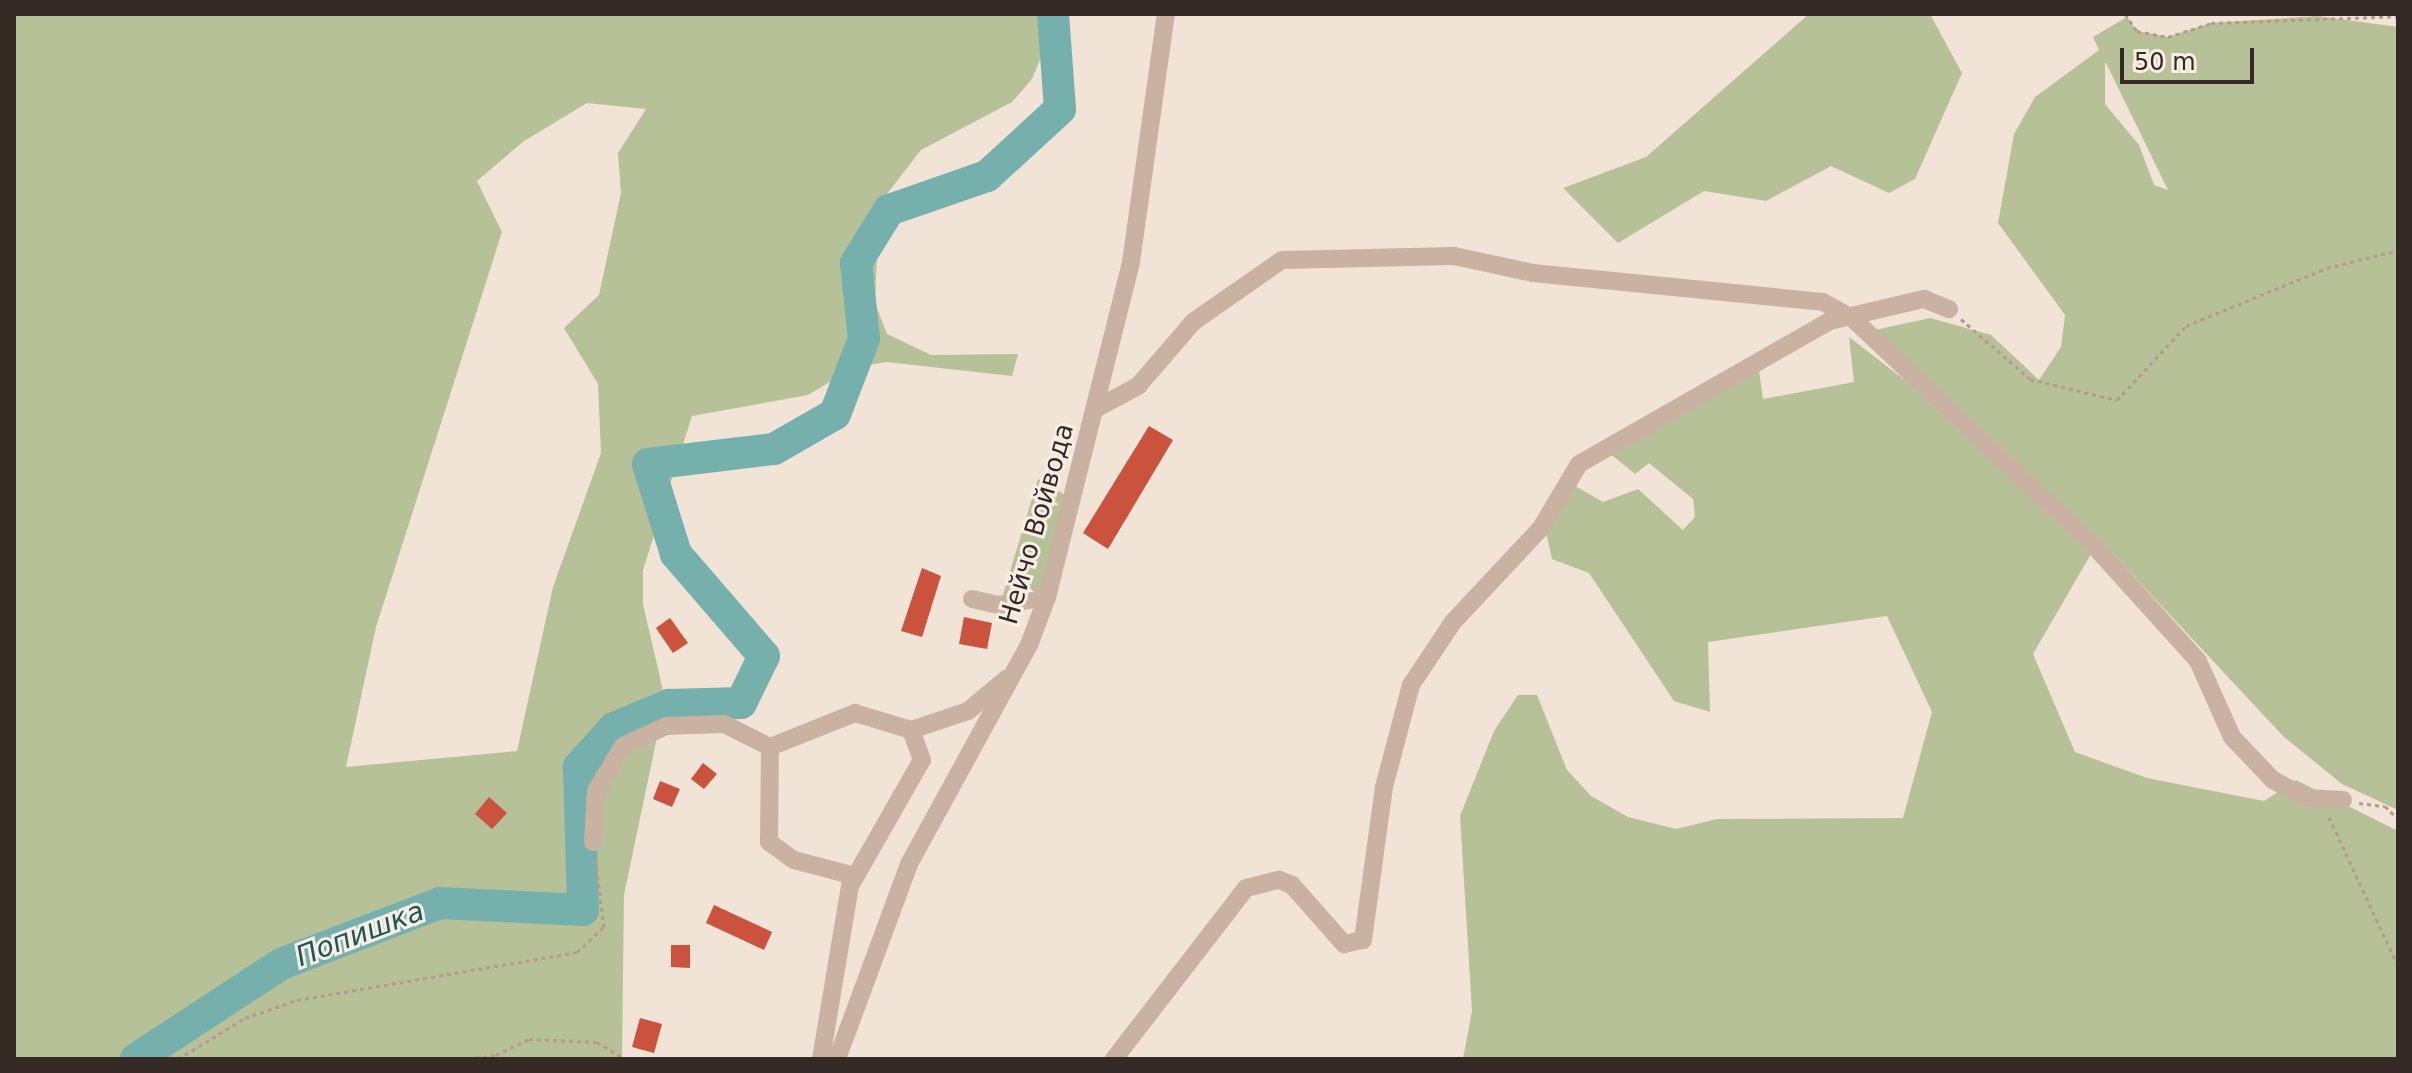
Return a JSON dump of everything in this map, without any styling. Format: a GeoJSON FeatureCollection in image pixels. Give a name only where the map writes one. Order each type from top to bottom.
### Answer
{"type":"FeatureCollection","features":[{"type":"Feature","properties":{"kind":"street","name":"Нейчо Войвода"},"geometry":{"type":"LineString","coordinates":[[837,1059],[909,864],[1014,672],[1047,597],[1097,408],[1131,262],[1166,14]]}},
{"type":"Feature","properties":{"kind":"street"},"geometry":{"type":"LineString","coordinates":[[1097,408],[1138,386],[1193,322],[1282,260],[1454,256],[1533,273],[1823,302],[1852,318],[2096,548],[2198,661],[2232,737],[2273,780],[2320,799],[2343,800]]}},
{"type":"Feature","properties":{"kind":"street"},"geometry":{"type":"LineString","coordinates":[[1114,1059],[1246,888],[1279,880],[1292,885],[1344,944],[1363,940],[1384,787],[1424,659],[1541,528],[1579,464],[1805,331],[1924,299],[1949,309]]}},
{"type":"Feature","properties":{"kind":"street"},"geometry":{"type":"LineString","coordinates":[[972,599],[999,605],[1047,597]]}},
{"type":"Feature","properties":{"kind":"street"},"geometry":{"type":"LineString","coordinates":[[593,842],[596,791],[637,735],[695,722],[724,724],[770,747],[855,713],[911,730],[968,711],[1014,672]]}},
{"type":"Feature","properties":{"kind":"street"},"geometry":{"type":"LineString","coordinates":[[821,1059],[838,930],[855,876],[922,760],[911,730]]}},
{"type":"Feature","properties":{"kind":"street"},"geometry":{"type":"LineString","coordinates":[[770,747],[769,842],[794,860],[855,876]]}},
{"type":"Feature","properties":{"kind":"path"},"geometry":{"type":"LineString","coordinates":[[2125,14],[2137,31],[2168,37],[2211,23],[2398,16]]}},
{"type":"Feature","properties":{"kind":"path"},"geometry":{"type":"LineString","coordinates":[[1949,309],[2030,379],[2117,400],[2186,326],[2327,268],[2398,250]]}},
{"type":"Feature","properties":{"kind":"path"},"geometry":{"type":"LineString","coordinates":[[2320,799],[2398,966]]}},
{"type":"Feature","properties":{"kind":"path"},"geometry":{"type":"LineString","coordinates":[[2343,800],[2385,806],[2398,819]]}},
{"type":"Feature","properties":{"kind":"path"},"geometry":{"type":"LineString","coordinates":[[178,1059],[245,1018],[297,1000],[577,952],[604,927],[593,842]]}},
{"type":"Feature","properties":{"kind":"path"},"geometry":{"type":"LineString","coordinates":[[467,1059],[496,1055],[529,1039],[597,1042],[625,1059]]}},
{"type":"Feature","properties":{"kind":"path"},"geometry":{"type":"LineString","coordinates":[[681,1059],[738,1059]]}},
{"type":"Feature","properties":{"kind":"green space"},"geometry":{"type":"Polygon","coordinates":[[[14,14],[1059,14],[1032,79],[1012,102],[921,150],[879,204],[875,303],[887,334],[931,355],[1018,354],[1012,376],[887,362],[855,367],[808,395],[692,416],[643,570],[643,604],[665,699],[624,895],[622,1059],[14,1059],[14,14]],[[587,103],[524,141],[477,181],[502,232],[376,627],[346,767],[517,751],[553,587],[601,453],[598,384],[564,328],[599,295],[621,193],[618,153],[646,109],[587,103]]]}},
{"type":"Feature","properties":{"kind":"green space"},"geometry":{"type":"Polygon","coordinates":[[[1809,14],[1930,14],[1962,73],[1915,179],[1889,193],[1831,166],[1766,201],[1704,191],[1618,243],[1563,188],[1646,157],[1809,14]]]}},
{"type":"Feature","properties":{"kind":"green space"},"geometry":{"type":"Polygon","coordinates":[[[2318,16],[2398,27],[2398,810],[2342,784],[2284,737],[2113,554],[1875,330],[1930,318],[1991,335],[2039,380],[2061,347],[2065,315],[1998,223],[2014,134],[2035,97],[2099,50],[2093,37],[2127,17],[2137,31],[2168,37],[2211,23],[2318,16]],[[2106,63],[2105,104],[2139,145],[2154,185],[2168,190],[2106,63]]]}},
{"type":"Feature","properties":{"kind":"green space"},"geometry":{"type":"Polygon","coordinates":[[[1849,337],[1906,381],[2091,554],[2033,654],[2075,752],[2147,778],[2264,801],[2296,780],[2398,831],[2398,1059],[1463,1059],[1472,1011],[1460,816],[1494,731],[1518,695],[1537,695],[1567,770],[1591,796],[1628,817],[1676,829],[1717,819],[1903,818],[1932,712],[1887,616],[1708,642],[1710,712],[1674,701],[1589,573],[1552,559],[1545,528],[1570,483],[1603,502],[1638,489],[1683,530],[1695,517],[1693,499],[1649,463],[1635,474],[1602,447],[1758,363],[1763,399],[1854,382],[1849,337]]]}},
{"type":"Feature","properties":{"kind":"green space"},"geometry":{"type":"Polygon","coordinates":[[[1038,479],[1065,495],[1040,591],[1002,598],[1038,479]]]}},
{"type":"Feature","properties":{"kind":"building"},"geometry":{"type":"Polygon","coordinates":[[[1149,426],[1173,440],[1108,549],[1083,533],[1149,426]]]}},
{"type":"Feature","properties":{"kind":"building"},"geometry":{"type":"Polygon","coordinates":[[[922,568],[941,576],[922,637],[901,631],[922,568]]]}},
{"type":"Feature","properties":{"kind":"building"},"geometry":{"type":"Polygon","coordinates":[[[964,617],[992,623],[987,649],[959,644],[964,617]]]}},
{"type":"Feature","properties":{"kind":"building"},"geometry":{"type":"Polygon","coordinates":[[[670,618],[688,643],[673,653],[656,628],[670,618]]]}},
{"type":"Feature","properties":{"kind":"building"},"geometry":{"type":"Polygon","coordinates":[[[703,763],[717,774],[704,789],[691,779],[703,763]]]}},
{"type":"Feature","properties":{"kind":"building"},"geometry":{"type":"Polygon","coordinates":[[[660,781],[680,789],[672,807],[653,799],[660,781]]]}},
{"type":"Feature","properties":{"kind":"building"},"geometry":{"type":"Polygon","coordinates":[[[489,797],[507,813],[492,829],[475,814],[489,797]]]}},
{"type":"Feature","properties":{"kind":"building"},"geometry":{"type":"Polygon","coordinates":[[[714,905],[772,932],[764,950],[706,923],[714,905]]]}},
{"type":"Feature","properties":{"kind":"building"},"geometry":{"type":"Polygon","coordinates":[[[671,945],[690,945],[690,968],[671,967],[671,945]]]}},
{"type":"Feature","properties":{"kind":"building"},"geometry":{"type":"Polygon","coordinates":[[[640,1018],[662,1024],[654,1053],[632,1047],[640,1018]]]}},
{"type":"Feature","properties":{"kind":"waterway","name":"Попишка"},"geometry":{"type":"LineString","coordinates":[[136,1059],[281,964],[440,903],[583,910],[579,767],[614,728],[669,705],[741,703],[764,656],[676,554],[648,464],[774,449],[835,414],[864,339],[856,263],[889,210],[987,176],[1060,109],[1053,14]]}}]}
